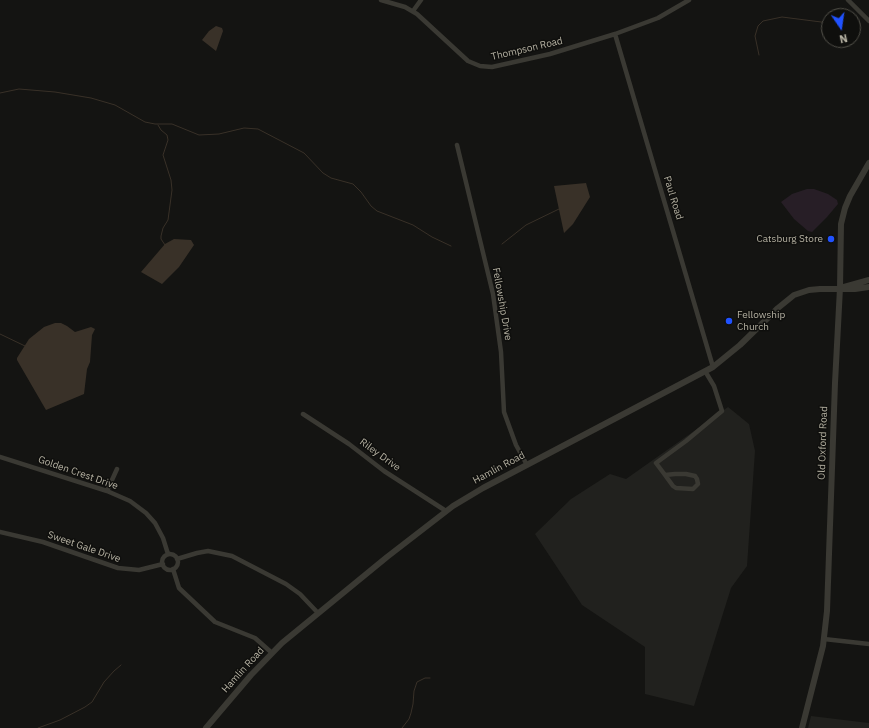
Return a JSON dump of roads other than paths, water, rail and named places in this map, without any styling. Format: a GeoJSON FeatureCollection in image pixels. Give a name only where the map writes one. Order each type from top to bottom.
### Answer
{"type":"FeatureCollection","features":[{"type":"Feature","properties":{"kind":"street","name":"Thompson Road"},"geometry":{"type":"LineString","coordinates":[[381,0],[413,11],[468,61],[486,67],[534,58],[615,34],[658,18],[689,0]]}},
{"type":"Feature","properties":{"kind":"street"},"geometry":{"type":"LineString","coordinates":[[413,11],[421,0]]}},
{"type":"Feature","properties":{"kind":"street"},"geometry":{"type":"LineString","coordinates":[[848,0],[869,21]]}},
{"type":"Feature","properties":{"kind":"street","name":"Paul Road"},"geometry":{"type":"LineString","coordinates":[[615,34],[713,367]]}},
{"type":"Feature","properties":{"kind":"street","name":"Fellowship Drive"},"geometry":{"type":"LineString","coordinates":[[457,145],[493,294],[501,352],[504,412],[516,445],[527,465]]}},
{"type":"Feature","properties":{"kind":"street","name":"Old Oxford Road"},"geometry":{"type":"LineString","coordinates":[[802,728],[824,639],[829,586],[842,217],[850,196],[869,163]]}},
{"type":"Feature","properties":{"kind":"street"},"geometry":{"type":"LineString","coordinates":[[840,288],[869,280]]}},
{"type":"Feature","properties":{"kind":"street"},"geometry":{"type":"LineString","coordinates":[[840,288],[855,289],[869,287]]}},
{"type":"Feature","properties":{"kind":"street","name":"Hamlin Road"},"geometry":{"type":"LineString","coordinates":[[206,728],[251,675],[272,653],[318,613],[446,511],[483,488],[705,372],[740,345],[778,308],[794,295],[809,290],[840,288]]}},
{"type":"Feature","properties":{"kind":"street"},"geometry":{"type":"LineString","coordinates":[[665,475],[686,474],[695,476],[698,484],[693,489],[676,488],[665,475],[656,463],[686,441],[722,411],[714,386],[705,372]]}},
{"type":"Feature","properties":{"kind":"street","name":"Riley Drive"},"geometry":{"type":"LineString","coordinates":[[303,414],[349,444],[384,471],[446,511]]}},
{"type":"Feature","properties":{"kind":"street","name":"Golden Crest Drive"},"geometry":{"type":"LineString","coordinates":[[0,457],[107,490],[130,501],[146,513],[155,523],[160,530],[168,554]]}},
{"type":"Feature","properties":{"kind":"street"},"geometry":{"type":"LineString","coordinates":[[107,490],[117,469]]}},
{"type":"Feature","properties":{"kind":"street","name":"Sweet Gale Drive"},"geometry":{"type":"LineString","coordinates":[[0,532],[43,542],[126,570],[139,570],[163,564]]}},
{"type":"Feature","properties":{"kind":"street"},"geometry":{"type":"LineString","coordinates":[[177,559],[208,551],[232,556],[281,580],[300,594],[318,613]]}},
{"type":"Feature","properties":{"kind":"street"},"geometry":{"type":"LineString","coordinates":[[168,554],[173,555],[177,559],[177,565],[173,569],[167,568],[163,564],[163,558],[168,554]]}},
{"type":"Feature","properties":{"kind":"street"},"geometry":{"type":"LineString","coordinates":[[173,569],[179,588],[215,622],[255,638],[272,653]]}},
{"type":"Feature","properties":{"kind":"street"},"geometry":{"type":"LineString","coordinates":[[824,639],[869,644]]}},
{"type":"Feature","properties":{"kind":"waterway"},"geometry":{"type":"LineString","coordinates":[[759,55],[755,36],[758,26],[763,21],[782,17],[821,22]]}},
{"type":"Feature","properties":{"kind":"waterway"},"geometry":{"type":"LineString","coordinates":[[0,93],[19,89],[55,92],[91,98],[115,105],[145,122],[155,124],[172,124],[199,135],[219,134],[244,128],[258,129],[304,153],[323,173],[331,178],[353,184],[377,211],[413,225],[432,237],[451,246]]}},
{"type":"Feature","properties":{"kind":"waterway"},"geometry":{"type":"LineString","coordinates":[[158,125],[167,135],[168,140],[163,155],[171,180],[172,190],[168,220],[163,228],[161,236],[161,239],[165,245]]}},
{"type":"Feature","properties":{"kind":"waterway"},"geometry":{"type":"LineString","coordinates":[[502,244],[526,225],[559,209]]}},
{"type":"Feature","properties":{"kind":"waterway"},"geometry":{"type":"LineString","coordinates":[[0,334],[25,346]]}},
{"type":"Feature","properties":{"kind":"waterway"},"geometry":{"type":"LineString","coordinates":[[38,728],[60,720],[92,702],[104,682],[121,665]]}},
{"type":"Feature","properties":{"kind":"waterway"},"geometry":{"type":"LineString","coordinates":[[402,728],[409,719],[411,713],[414,691],[417,682],[425,678],[430,678]]}},
{"type":"Feature","properties":{"kind":"place","name":"Catsburg Store"},"geometry":{"type":"Point","coordinates":[831,239]}},
{"type":"Feature","properties":{"kind":"place","name":"Fellowship Church"},"geometry":{"type":"Point","coordinates":[729,321]}}]}
